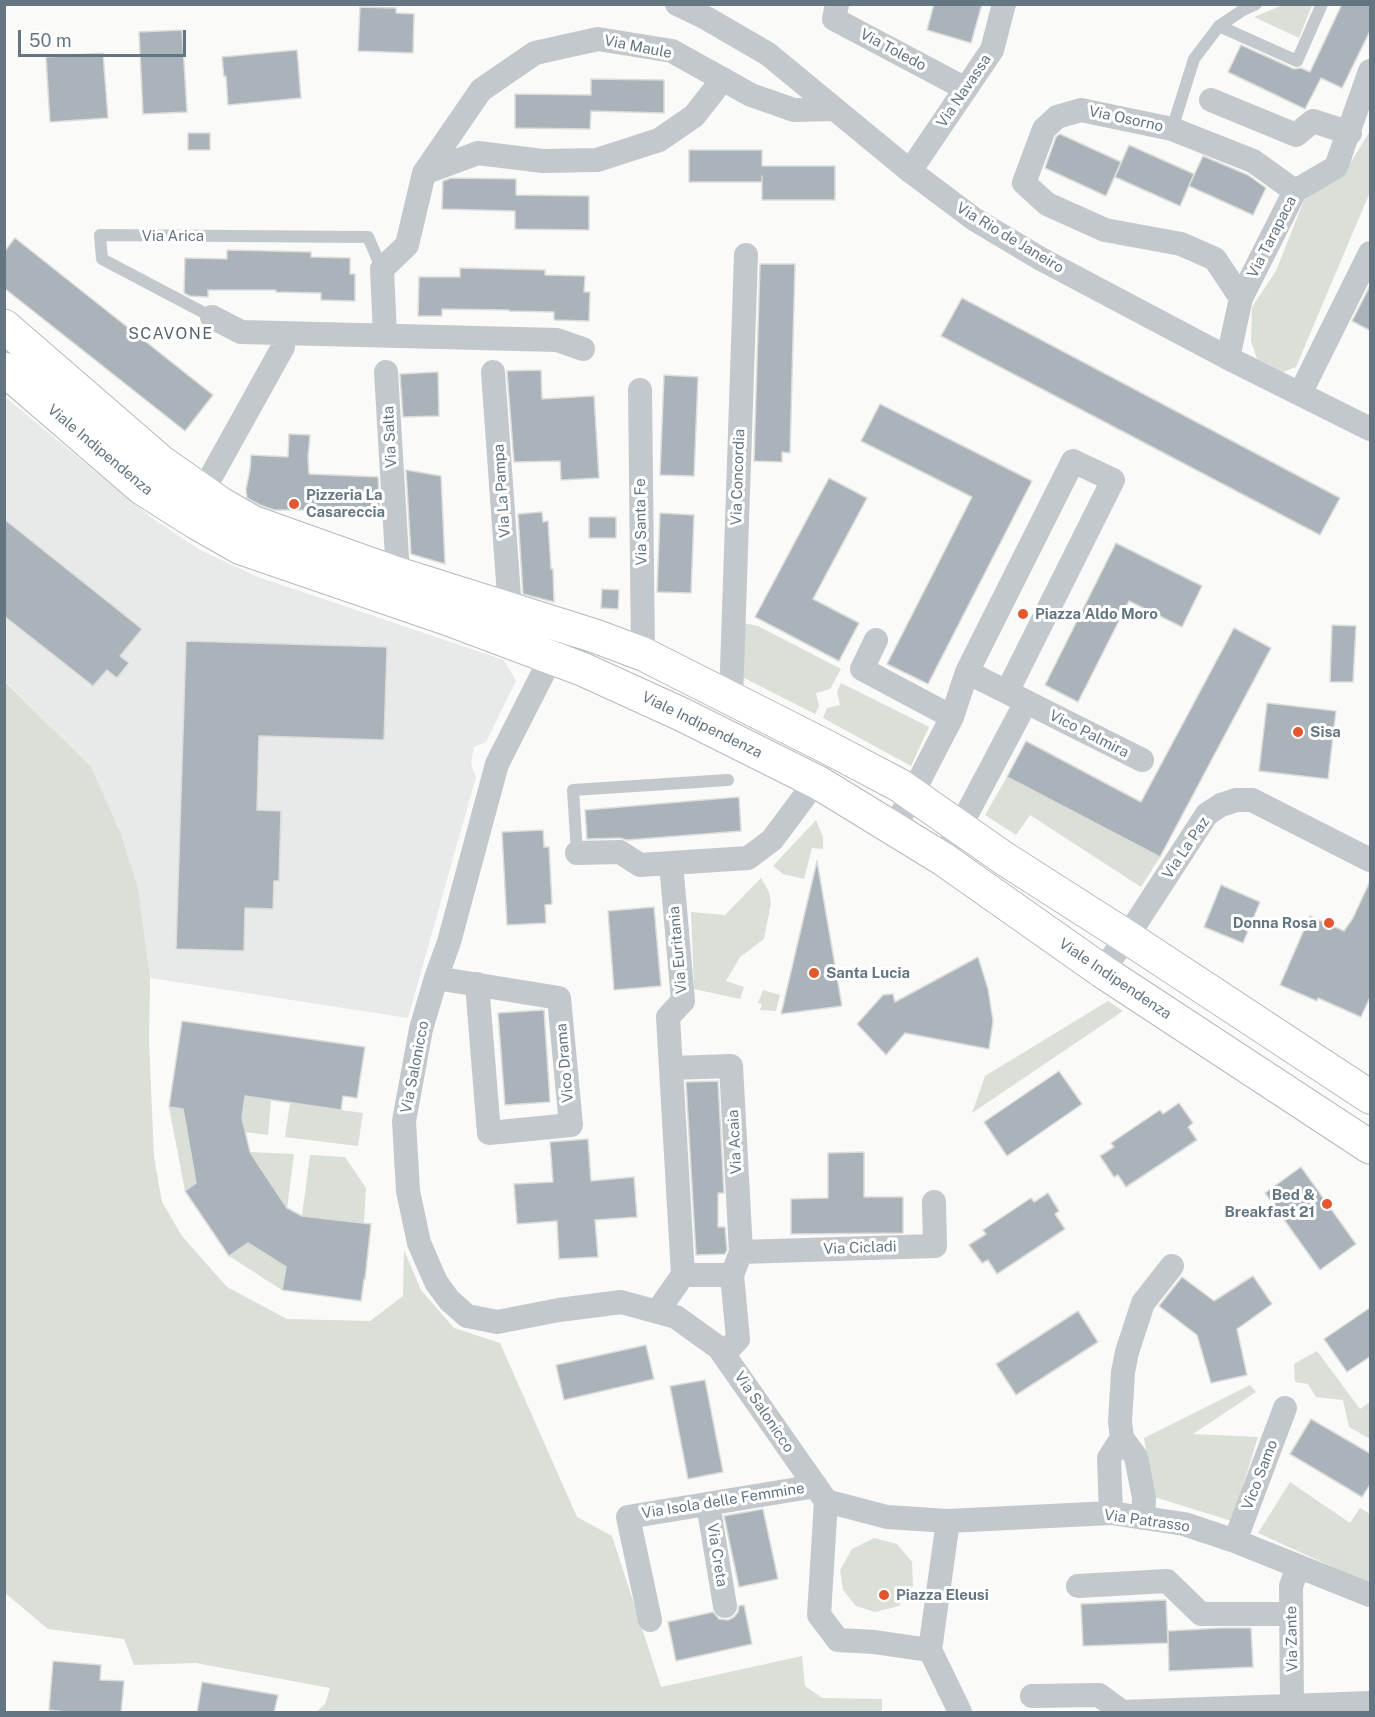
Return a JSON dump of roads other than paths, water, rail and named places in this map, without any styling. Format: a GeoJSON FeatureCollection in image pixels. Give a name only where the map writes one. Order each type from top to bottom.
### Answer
{"type":"FeatureCollection","features":[{"type":"Feature","properties":{"kind":"street","name":"Via Rio de Janeiro"},"geometry":{"type":"LineString","coordinates":[[677,4],[768,54],[910,171],[974,219],[1032,254],[1228,358],[1371,429]]}},
{"type":"Feature","properties":{"kind":"street","name":"Via Toledo"},"geometry":{"type":"LineString","coordinates":[[837,4],[834,19],[966,88]]}},
{"type":"Feature","properties":{"kind":"street","name":"Via Navassa"},"geometry":{"type":"LineString","coordinates":[[910,171],[992,50],[1004,4]]}},
{"type":"Feature","properties":{"kind":"street","name":"Via Maule"},"geometry":{"type":"LineString","coordinates":[[382,269],[407,245],[424,172],[481,90],[535,53],[598,39],[672,51],[751,95],[794,110],[834,109]]}},
{"type":"Feature","properties":{"kind":"street","name":"Via Tarapaca"},"geometry":{"type":"LineString","coordinates":[[1228,358],[1241,298],[1295,191],[1336,167],[1371,71]]}},
{"type":"Feature","properties":{"kind":"street"},"geometry":{"type":"LineString","coordinates":[[424,172],[478,153],[543,162],[597,160],[659,140],[694,116],[723,79]]}},
{"type":"Feature","properties":{"kind":"street"},"geometry":{"type":"LineString","coordinates":[[1211,99],[1296,135],[1313,121],[1350,133]]}},
{"type":"Feature","properties":{"kind":"street","name":"Via Osorno"},"geometry":{"type":"LineString","coordinates":[[1241,298],[1215,258],[1181,244],[1106,230],[1047,204],[1024,183],[1044,129],[1057,117],[1081,110],[1172,129],[1252,160],[1295,191]]}},
{"type":"Feature","properties":{"kind":"street","name":"Via Concordia"},"geometry":{"type":"LineString","coordinates":[[731,699],[746,255]]}},
{"type":"Feature","properties":{"kind":"street"},"geometry":{"type":"LineString","coordinates":[[1300,394],[1369,262]]}},
{"type":"Feature","properties":{"kind":"street","name":"Via Arica"},"geometry":{"type":"LineString","coordinates":[[382,269],[385,335]]}},
{"type":"Feature","properties":{"kind":"street","name":"Via Arica"},"geometry":{"type":"LineString","coordinates":[[212,317],[241,332],[557,340],[583,349]]}},
{"type":"Feature","properties":{"kind":"street","name":"Viale Indipendenza"},"geometry":{"type":"LineString","coordinates":[[4,326],[161,462],[252,522],[398,574],[567,627],[643,654],[827,747],[899,785],[1005,859],[1371,1097]]}},
{"type":"Feature","properties":{"kind":"street"},"geometry":{"type":"LineString","coordinates":[[204,491],[283,347],[283,333]]}},
{"type":"Feature","properties":{"kind":"street","name":"Viale Indipendenza"},"geometry":{"type":"LineString","coordinates":[[4,369],[142,488],[241,548],[454,621],[582,669],[816,781],[943,860],[1102,971],[1371,1147]]}},
{"type":"Feature","properties":{"kind":"street","name":"Via Salta"},"geometry":{"type":"LineString","coordinates":[[387,372],[398,574]]}},
{"type":"Feature","properties":{"kind":"street","name":"Via La Pampa"},"geometry":{"type":"LineString","coordinates":[[493,372],[510,610]]}},
{"type":"Feature","properties":{"kind":"street","name":"Via Santa Fe"},"geometry":{"type":"LineString","coordinates":[[640,390],[643,654]]}},
{"type":"Feature","properties":{"kind":"street"},"geometry":{"type":"LineString","coordinates":[[894,830],[952,717],[967,672],[1073,460],[1113,480],[1023,701],[943,860]]}},
{"type":"Feature","properties":{"kind":"street","name":"Via Salonicco"},"geometry":{"type":"LineString","coordinates":[[567,627],[497,764],[449,942],[421,1029],[404,1121],[408,1191],[419,1243],[436,1282],[449,1300],[467,1316],[497,1322],[559,1310],[621,1302],[676,1317],[724,1354],[821,1494]]}},
{"type":"Feature","properties":{"kind":"street"},"geometry":{"type":"LineString","coordinates":[[876,640],[862,669],[952,717]]}},
{"type":"Feature","properties":{"kind":"street","name":"Vico Palmira"},"geometry":{"type":"LineString","coordinates":[[967,672],[1142,760]]}},
{"type":"Feature","properties":{"kind":"street"},"geometry":{"type":"LineString","coordinates":[[577,853],[620,852],[640,865],[748,858],[772,840],[816,781]]}},
{"type":"Feature","properties":{"kind":"street","name":"Via La Paz"},"geometry":{"type":"LineString","coordinates":[[1102,971],[1127,937],[1207,814],[1221,805],[1236,800],[1252,800],[1371,860]]}},
{"type":"Feature","properties":{"kind":"street","name":"Via Euritania"},"geometry":{"type":"LineString","coordinates":[[671,863],[683,1000],[668,1017],[683,1275]]}},
{"type":"Feature","properties":{"kind":"street","name":"Vico Drama"},"geometry":{"type":"LineString","coordinates":[[436,978],[477,984],[559,998],[571,1125],[489,1133],[477,984]]}},
{"type":"Feature","properties":{"kind":"street","name":"Via Acaia"},"geometry":{"type":"LineString","coordinates":[[671,1068],[731,1066],[741,1252],[732,1275],[738,1339],[724,1354]]}},
{"type":"Feature","properties":{"kind":"street","name":"Via Cicladi"},"geometry":{"type":"LineString","coordinates":[[741,1252],[935,1246],[934,1202]]}},
{"type":"Feature","properties":{"kind":"street"},"geometry":{"type":"LineString","coordinates":[[1143,1518],[1144,1498],[1136,1457],[1122,1438],[1120,1422],[1123,1372],[1143,1303],[1172,1266]]}},
{"type":"Feature","properties":{"kind":"street"},"geometry":{"type":"LineString","coordinates":[[657,1312],[683,1275],[732,1275]]}},
{"type":"Feature","properties":{"kind":"street","name":"Vico Samo"},"geometry":{"type":"LineString","coordinates":[[1235,1541],[1285,1408]]}},
{"type":"Feature","properties":{"kind":"street"},"geometry":{"type":"LineString","coordinates":[[1111,1514],[1109,1458],[1122,1438]]}},
{"type":"Feature","properties":{"kind":"street"},"geometry":{"type":"LineString","coordinates":[[930,1650],[875,1642],[838,1640],[819,1615],[821,1494],[887,1517],[948,1521],[930,1650],[960,1713]]}},
{"type":"Feature","properties":{"kind":"street","name":"Via Isola delle Femmine"},"geometry":{"type":"LineString","coordinates":[[650,1620],[628,1517],[708,1504],[821,1494]]}},
{"type":"Feature","properties":{"kind":"street","name":"Via Creta"},"geometry":{"type":"LineString","coordinates":[[708,1504],[725,1606]]}},
{"type":"Feature","properties":{"kind":"street","name":"Via Patrasso"},"geometry":{"type":"LineString","coordinates":[[948,1521],[1111,1514],[1184,1524],[1235,1541],[1371,1595]]}},
{"type":"Feature","properties":{"kind":"street","name":"Via Zante"},"geometry":{"type":"LineString","coordinates":[[1292,1709],[1291,1586],[1298,1567]]}},
{"type":"Feature","properties":{"kind":"street"},"geometry":{"type":"LineString","coordinates":[[1078,1586],[1167,1581],[1202,1614],[1291,1614]]}},
{"type":"Feature","properties":{"kind":"street"},"geometry":{"type":"LineString","coordinates":[[1032,1696],[1099,1695],[1122,1712],[1292,1709],[1371,1703]]}},
{"type":"Feature","properties":{"kind":"lane"},"geometry":{"type":"LineString","coordinates":[[1172,129],[1194,59],[1219,26],[1256,4]]}},
{"type":"Feature","properties":{"kind":"lane"},"geometry":{"type":"LineString","coordinates":[[1219,26],[1297,61],[1322,4]]}},
{"type":"Feature","properties":{"kind":"lane","name":"Via Arica"},"geometry":{"type":"LineString","coordinates":[[212,317],[102,259],[100,235],[368,237],[382,269]]}},
{"type":"Feature","properties":{"kind":"lane"},"geometry":{"type":"LineString","coordinates":[[577,853],[573,790],[728,780]]}},
{"type":"Feature","properties":{"kind":"place","name":"Pizzeria La Casareccia"},"geometry":{"type":"Point","coordinates":[294,504]}},
{"type":"Feature","properties":{"kind":"place","name":"Piazza Aldo Moro"},"geometry":{"type":"Point","coordinates":[1023,614]}},
{"type":"Feature","properties":{"kind":"place","name":"Sisa"},"geometry":{"type":"Point","coordinates":[1298,732]}},
{"type":"Feature","properties":{"kind":"place","name":"Donna Rosa"},"geometry":{"type":"Point","coordinates":[1329,923]}},
{"type":"Feature","properties":{"kind":"place","name":"Santa Lucia"},"geometry":{"type":"Point","coordinates":[814,973]}},
{"type":"Feature","properties":{"kind":"place","name":"Bed & Breakfast 21"},"geometry":{"type":"Point","coordinates":[1327,1204]}},
{"type":"Feature","properties":{"kind":"place","name":"Piazza Eleusi"},"geometry":{"type":"Point","coordinates":[884,1595]}},
{"type":"Feature","properties":{"kind":"district","name":"SCAVONE"},"geometry":{"type":"Point","coordinates":[171,334]}}]}
